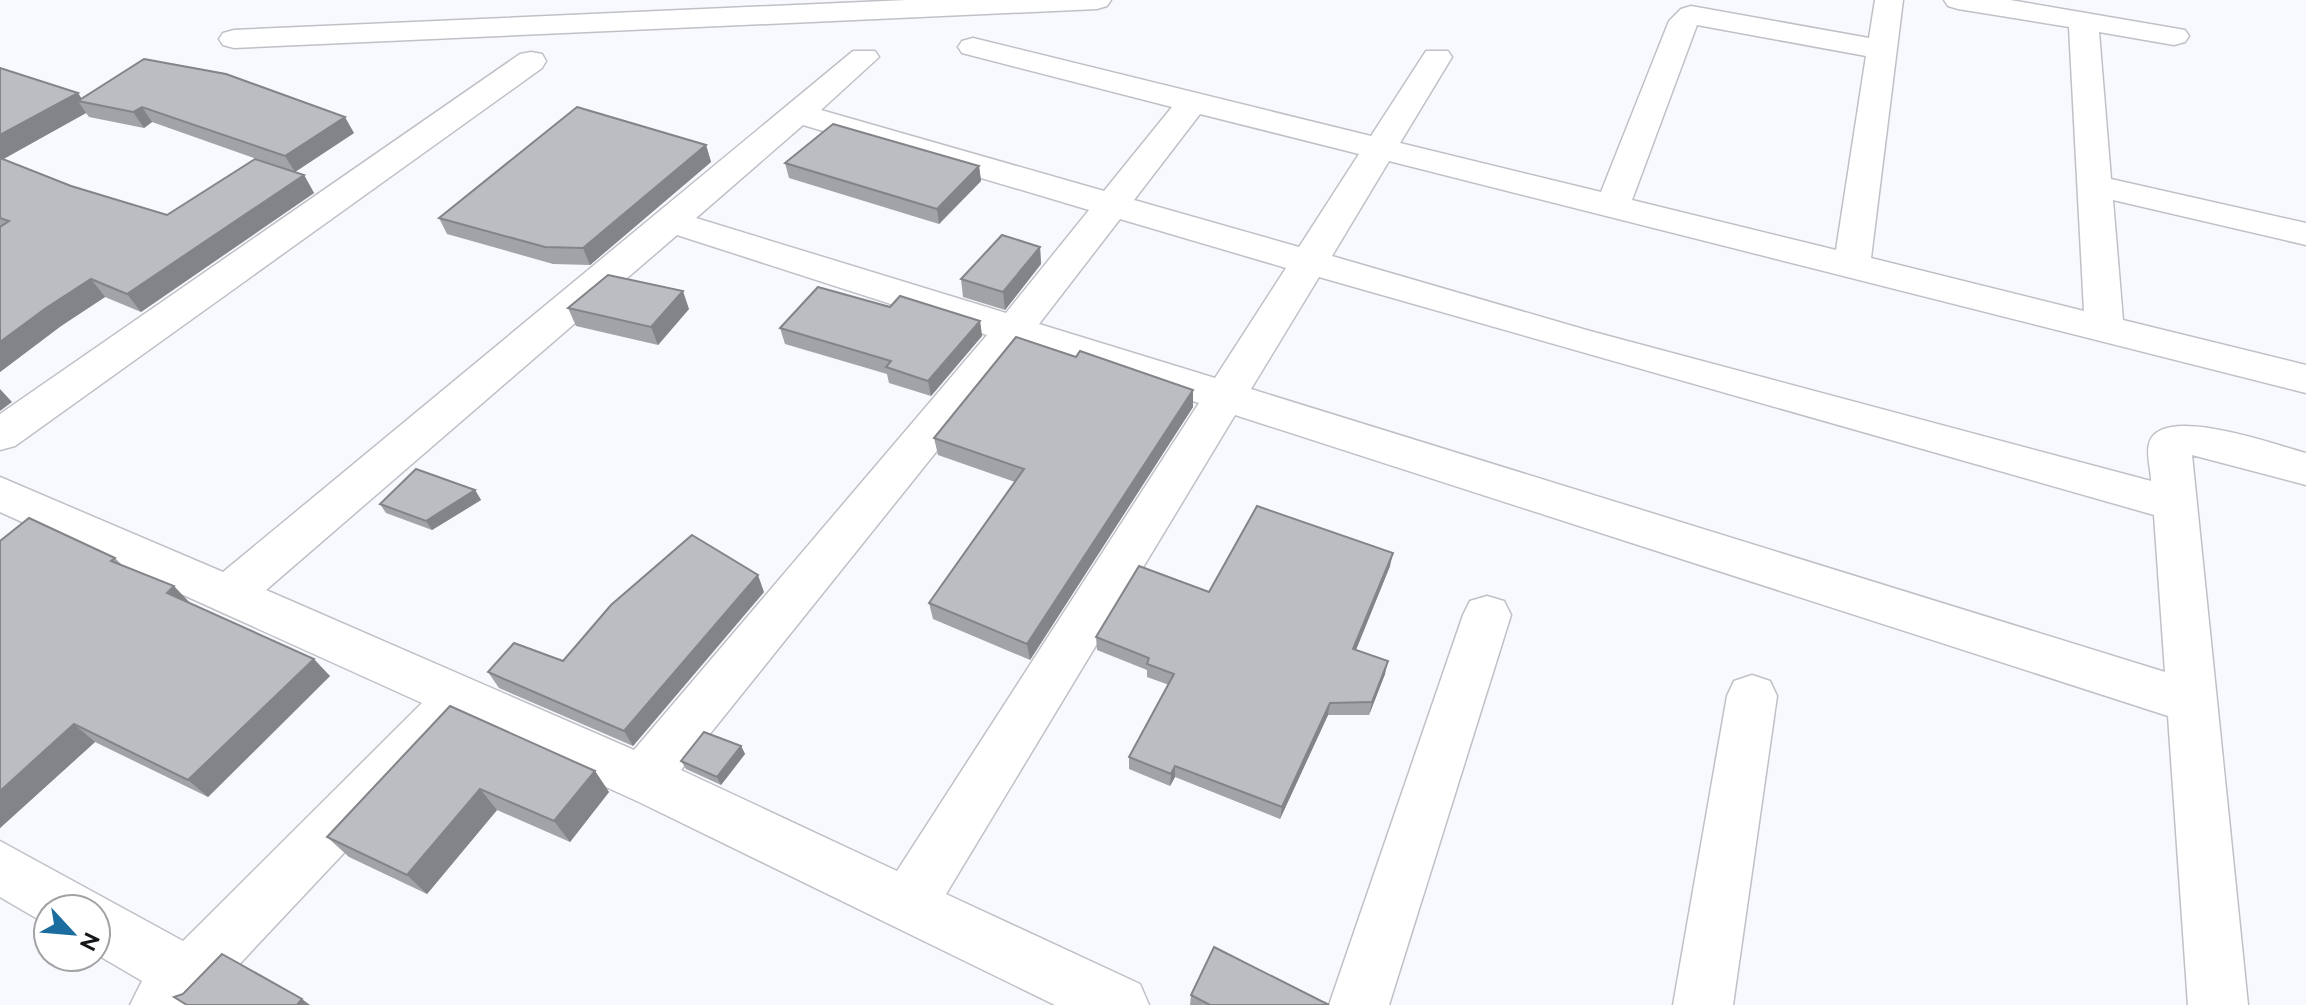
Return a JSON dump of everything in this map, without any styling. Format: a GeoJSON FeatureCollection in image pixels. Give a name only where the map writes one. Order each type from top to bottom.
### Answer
{"type":"FeatureCollection","features":[{"type":"Feature","properties":{"kind":"street"},"geometry":{"type":"LineString","coordinates":[[234,39],[946,4],[1097,0]]}},
{"type":"Feature","properties":{"kind":"street"},"geometry":{"type":"LineString","coordinates":[[1852,264],[1889,0]]}},
{"type":"Feature","properties":{"kind":"street"},"geometry":{"type":"LineString","coordinates":[[1958,0],[2174,36]]}},
{"type":"Feature","properties":{"kind":"street"},"geometry":{"type":"LineString","coordinates":[[1613,205],[1684,21],[1691,15],[1882,50]]}},
{"type":"Feature","properties":{"kind":"street"},"geometry":{"type":"LineString","coordinates":[[2083,21],[2104,328]]}},
{"type":"Feature","properties":{"kind":"street"},"geometry":{"type":"LineString","coordinates":[[973,47],[2306,379]]}},
{"type":"Feature","properties":{"kind":"street"},"geometry":{"type":"LineString","coordinates":[[229,594],[864,57]]}},
{"type":"Feature","properties":{"kind":"street"},"geometry":{"type":"LineString","coordinates":[[908,904],[1437,57]]}},
{"type":"Feature","properties":{"kind":"street"},"geometry":{"type":"LineString","coordinates":[[0,435],[531,61]]}},
{"type":"Feature","properties":{"kind":"street"},"geometry":{"type":"LineString","coordinates":[[642,779],[1014,329],[1192,103]]}},
{"type":"Feature","properties":{"kind":"street"},"geometry":{"type":"LineString","coordinates":[[796,113],[1309,263],[2175,504]]}},
{"type":"Feature","properties":{"kind":"street"},"geometry":{"type":"LineString","coordinates":[[2095,186],[2306,234]]}},
{"type":"Feature","properties":{"kind":"street"},"geometry":{"type":"LineString","coordinates":[[670,221],[2192,702]]}},
{"type":"Feature","properties":{"kind":"street"},"geometry":{"type":"LineString","coordinates":[[2218,1005],[2170,444],[2181,438],[2306,469]]}},
{"type":"Feature","properties":{"kind":"street"},"geometry":{"type":"LineString","coordinates":[[0,493],[642,779],[1119,1005]]}},
{"type":"Feature","properties":{"kind":"street"},"geometry":{"type":"LineString","coordinates":[[1359,1005],[1487,615]]}},
{"type":"Feature","properties":{"kind":"street"},"geometry":{"type":"LineString","coordinates":[[1703,1005],[1752,696]]}},
{"type":"Feature","properties":{"kind":"street"},"geometry":{"type":"LineString","coordinates":[[112,937],[174,991],[460,698]]}},
{"type":"Feature","properties":{"kind":"street"},"geometry":{"type":"LineString","coordinates":[[0,867],[45,893]]}},
{"type":"Feature","properties":{"kind":"building"},"geometry":{"type":"Polygon","coordinates":[[[144,59],[226,74],[345,117],[285,156],[142,107],[133,112],[78,101],[144,59]]]}},
{"type":"Feature","properties":{"kind":"building"},"geometry":{"type":"Polygon","coordinates":[[[0,68],[78,93],[0,135],[0,68]]]}},
{"type":"Feature","properties":{"kind":"building"},"geometry":{"type":"Polygon","coordinates":[[[577,107],[706,145],[583,248],[545,247],[439,218],[577,107]]]}},
{"type":"Feature","properties":{"kind":"building"},"geometry":{"type":"Polygon","coordinates":[[[833,124],[979,166],[937,209],[785,163],[833,124]]]}},
{"type":"Feature","properties":{"kind":"building"},"geometry":{"type":"Polygon","coordinates":[[[0,158],[71,186],[167,215],[255,159],[304,175],[127,294],[91,279],[0,342],[0,227],[9,221],[0,218],[0,158]]]}},
{"type":"Feature","properties":{"kind":"building"},"geometry":{"type":"Polygon","coordinates":[[[1002,235],[1040,247],[1003,292],[961,279],[1002,235]]]}},
{"type":"Feature","properties":{"kind":"building"},"geometry":{"type":"Polygon","coordinates":[[[608,275],[683,291],[651,327],[568,308],[608,275]]]}},
{"type":"Feature","properties":{"kind":"building"},"geometry":{"type":"Polygon","coordinates":[[[818,287],[890,307],[900,296],[980,321],[928,381],[886,367],[891,361],[780,328],[818,287]]]}},
{"type":"Feature","properties":{"kind":"building"},"geometry":{"type":"Polygon","coordinates":[[[1016,337],[1076,357],[1080,351],[1193,390],[1027,644],[929,603],[1024,469],[934,438],[1016,337]]]}},
{"type":"Feature","properties":{"kind":"building"},"geometry":{"type":"Polygon","coordinates":[[[416,469],[475,490],[426,521],[380,504],[416,469]]]}},
{"type":"Feature","properties":{"kind":"building"},"geometry":{"type":"Polygon","coordinates":[[[1257,506],[1393,553],[1353,649],[1388,661],[1372,702],[1330,703],[1282,807],[1175,766],[1171,774],[1129,757],[1174,674],[1147,664],[1149,658],[1096,637],[1139,566],[1209,592],[1257,506]]]}},
{"type":"Feature","properties":{"kind":"building"},"geometry":{"type":"Polygon","coordinates":[[[29,518],[115,558],[111,561],[174,586],[167,593],[314,659],[188,780],[74,724],[0,791],[0,541],[29,518]]]}},
{"type":"Feature","properties":{"kind":"building"},"geometry":{"type":"Polygon","coordinates":[[[692,535],[758,575],[624,731],[488,672],[514,643],[563,661],[611,605],[692,535]]]}},
{"type":"Feature","properties":{"kind":"building"},"geometry":{"type":"Polygon","coordinates":[[[450,706],[595,771],[554,821],[480,789],[407,875],[327,837],[450,706]]]}},
{"type":"Feature","properties":{"kind":"building"},"geometry":{"type":"Polygon","coordinates":[[[704,732],[741,746],[717,777],[681,761],[704,732]]]}},
{"type":"Feature","properties":{"kind":"building"},"geometry":{"type":"Polygon","coordinates":[[[1214,947],[1329,1005],[1210,1005],[1191,995],[1214,947]]]}},
{"type":"Feature","properties":{"kind":"building"},"geometry":{"type":"Polygon","coordinates":[[[222,954],[302,999],[297,1005],[187,1005],[174,997],[183,994],[222,954]]]}}]}
